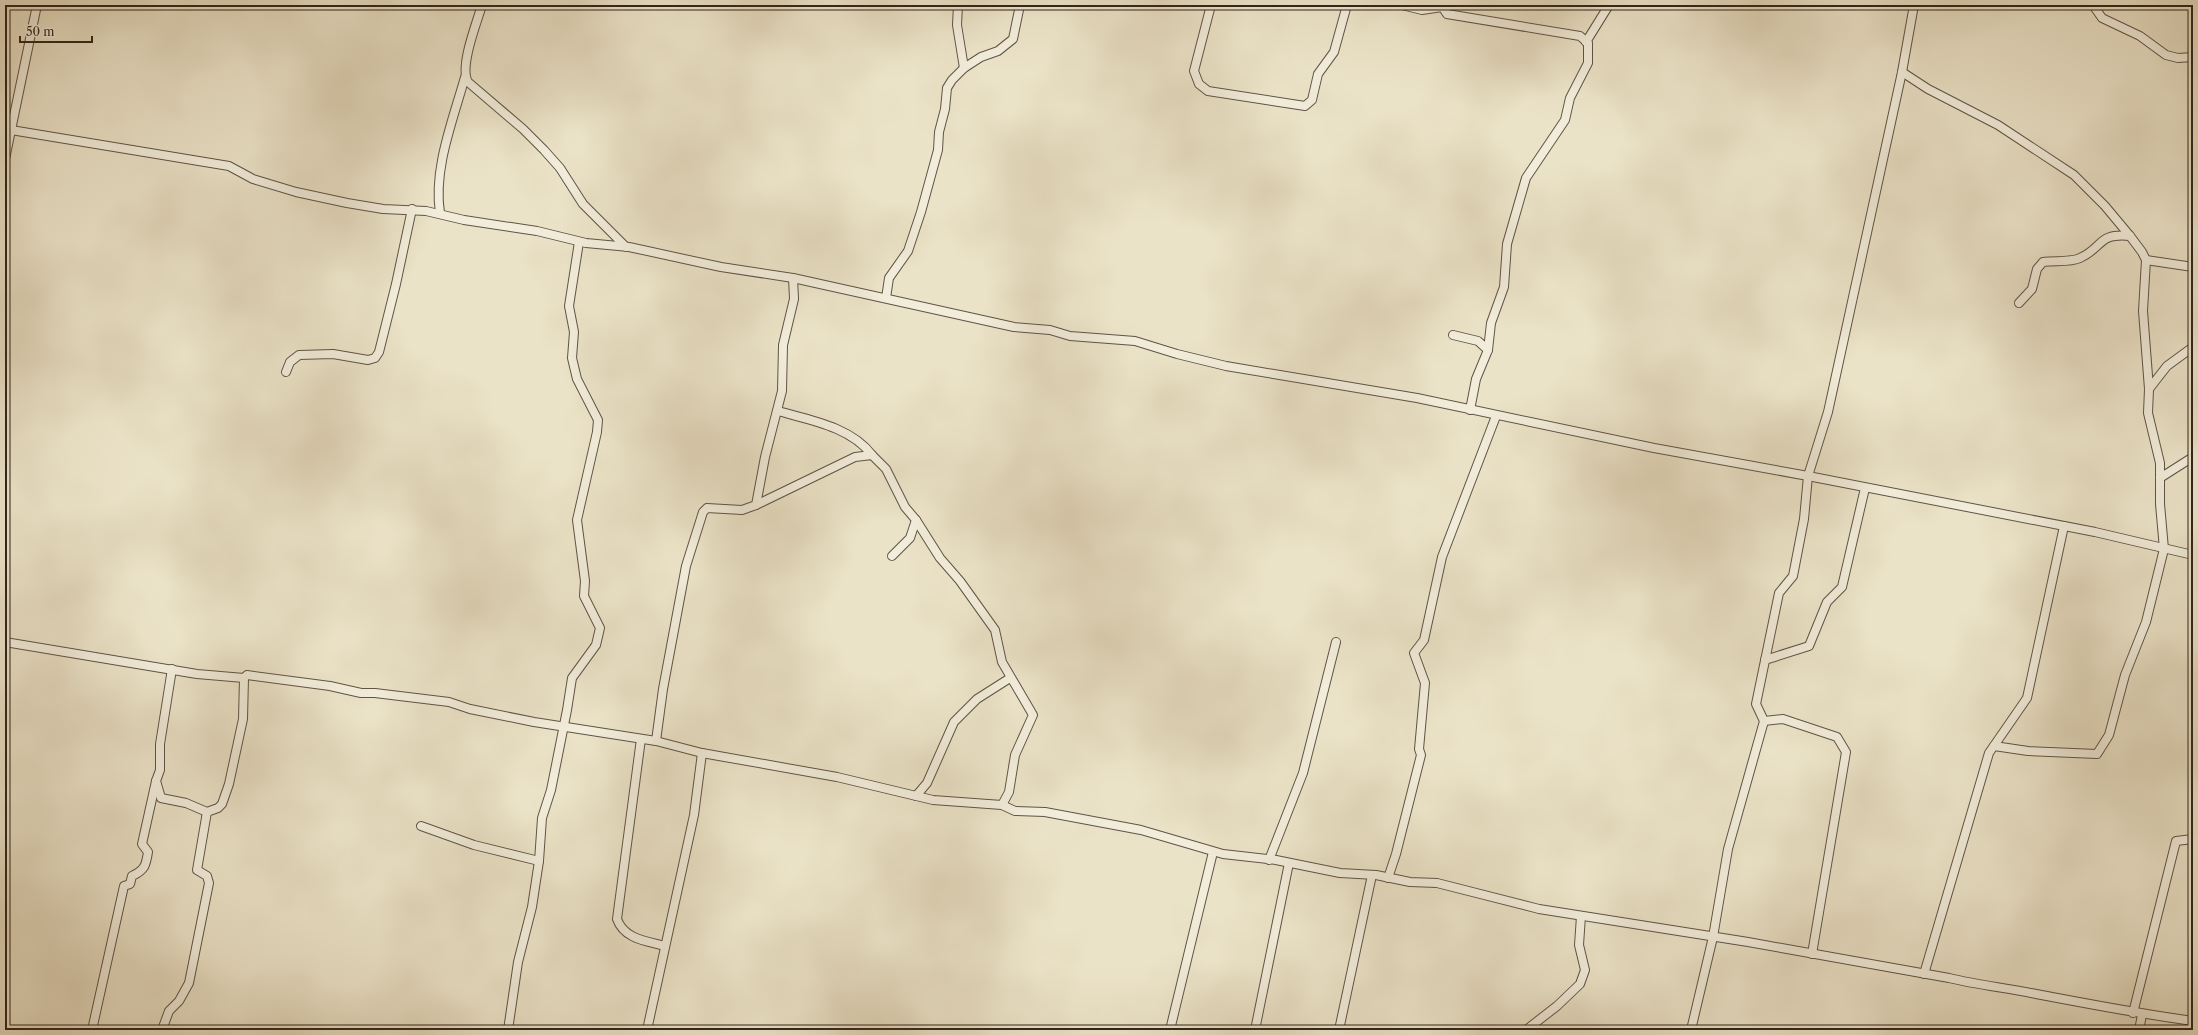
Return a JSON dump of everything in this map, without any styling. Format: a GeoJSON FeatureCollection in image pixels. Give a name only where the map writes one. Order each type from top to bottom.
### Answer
{"type":"FeatureCollection","features":[{"type":"Feature","properties":{"kind":"street"},"geometry":{"type":"LineString","coordinates":[[5,159],[8,130],[37,5]]}},
{"type":"Feature","properties":{"kind":"street"},"geometry":{"type":"LineString","coordinates":[[440,214],[438,190],[442,167],[482,5]]}},
{"type":"Feature","properties":{"kind":"street"},"geometry":{"type":"LineString","coordinates":[[958,5],[957,25],[964,68]]}},
{"type":"Feature","properties":{"kind":"street"},"geometry":{"type":"LineString","coordinates":[[886,298],[889,278],[908,251],[921,212],[938,150],[938,132],[945,109],[947,88],[952,80],[964,68],[981,57],[998,51],[1013,39],[1020,5]]}},
{"type":"Feature","properties":{"kind":"street"},"geometry":{"type":"LineString","coordinates":[[1211,5],[1194,71],[1199,84],[1208,90],[1304,106],[1312,100],[1318,74],[1334,52],[1347,5]]}},
{"type":"Feature","properties":{"kind":"street"},"geometry":{"type":"LineString","coordinates":[[1402,5],[1422,10],[1441,6],[1447,14],[1580,36],[1586,42]]}},
{"type":"Feature","properties":{"kind":"street"},"geometry":{"type":"LineString","coordinates":[[1470,410],[1476,379],[1488,350],[1491,323],[1504,287],[1507,244],[1526,178],[1564,120],[1570,98],[1588,63],[1586,42],[1609,5]]}},
{"type":"Feature","properties":{"kind":"street"},"geometry":{"type":"LineString","coordinates":[[1691,1030],[1713,937],[1728,849],[1764,722],[1756,704],[1779,593],[1793,576],[1804,520],[1808,476],[1828,412],[1902,72],[1914,5]]}},
{"type":"Feature","properties":{"kind":"street"},"geometry":{"type":"LineString","coordinates":[[2094,5],[2102,18],[2111,24],[2140,36],[2166,55],[2178,58],[2193,56]]}},
{"type":"Feature","properties":{"kind":"street"},"geometry":{"type":"LineString","coordinates":[[1902,72],[1928,89],[1998,125],[2074,175],[2105,206],[2130,236],[2146,260],[2143,318],[2149,389],[2148,413],[2160,463],[2160,504],[2164,549],[2146,622],[2125,675],[2109,735],[2097,754],[2028,751],[1994,746]]}},
{"type":"Feature","properties":{"kind":"street"},"geometry":{"type":"LineString","coordinates":[[465,77],[472,87],[523,129],[544,150],[560,168],[583,204],[626,247]]}},
{"type":"Feature","properties":{"kind":"street"},"geometry":{"type":"LineString","coordinates":[[8,130],[229,166],[253,179],[296,192],[378,208],[412,209],[471,221],[537,231],[579,242],[626,247],[721,267],[793,278],[1014,328],[1050,330],[1070,336],[1135,341],[1177,354],[1226,366],[1417,398],[1496,416],[1654,448],[1808,476],[2064,526],[2193,555]]}},
{"type":"Feature","properties":{"kind":"street"},"geometry":{"type":"LineString","coordinates":[[286,372],[290,362],[299,354],[333,354],[368,360],[375,358],[379,352],[396,284],[412,209]]}},
{"type":"Feature","properties":{"kind":"street"},"geometry":{"type":"LineString","coordinates":[[2019,304],[2032,289],[2037,269],[2043,262],[2074,260],[2086,255],[2108,236],[2130,236]]}},
{"type":"Feature","properties":{"kind":"street"},"geometry":{"type":"LineString","coordinates":[[508,1030],[518,962],[532,907],[539,861],[542,818],[551,790],[572,678],[596,645],[600,628],[594,613],[584,596],[585,581],[577,520],[579,502],[597,432],[598,420],[577,379],[572,358],[574,332],[569,306],[579,242]]}},
{"type":"Feature","properties":{"kind":"street"},"geometry":{"type":"LineString","coordinates":[[2146,260],[2193,267]]}},
{"type":"Feature","properties":{"kind":"street"},"geometry":{"type":"LineString","coordinates":[[756,505],[765,457],[782,391],[783,345],[794,299],[793,278]]}},
{"type":"Feature","properties":{"kind":"street"},"geometry":{"type":"LineString","coordinates":[[1453,335],[1478,341],[1488,350]]}},
{"type":"Feature","properties":{"kind":"street"},"geometry":{"type":"LineString","coordinates":[[2149,389],[2167,366],[2193,347]]}},
{"type":"Feature","properties":{"kind":"street"},"geometry":{"type":"LineString","coordinates":[[778,411],[812,420],[845,432],[886,469],[905,507],[916,520],[936,554],[995,630],[999,655],[1010,678],[1033,716],[1015,755],[1009,792],[1002,805]]}},
{"type":"Feature","properties":{"kind":"street"},"geometry":{"type":"LineString","coordinates":[[1388,878],[1396,854],[1421,755],[1419,749],[1425,683],[1414,653],[1424,640],[1442,557],[1496,416]]}},
{"type":"Feature","properties":{"kind":"street"},"geometry":{"type":"LineString","coordinates":[[656,741],[663,689],[686,566],[703,512],[707,508],[742,510],[756,505],[855,457],[872,455]]}},
{"type":"Feature","properties":{"kind":"street"},"geometry":{"type":"LineString","coordinates":[[2160,478],[2193,456]]}},
{"type":"Feature","properties":{"kind":"street"},"geometry":{"type":"LineString","coordinates":[[1765,660],[1809,646],[1827,602],[1842,587],[1865,488]]}},
{"type":"Feature","properties":{"kind":"street"},"geometry":{"type":"LineString","coordinates":[[892,556],[910,538],[916,520]]}},
{"type":"Feature","properties":{"kind":"street"},"geometry":{"type":"LineString","coordinates":[[1924,974],[1989,753],[2027,698],[2064,526]]}},
{"type":"Feature","properties":{"kind":"street"},"geometry":{"type":"LineString","coordinates":[[5,642],[217,677],[244,678],[247,676],[330,686],[360,693],[375,693],[449,702],[470,709],[563,727],[656,741],[702,753],[837,777],[933,800],[1002,805],[1015,811],[1052,813],[1141,830],[1213,852],[1234,856],[1289,863],[1340,873],[1372,875],[1410,882],[1437,883],[1540,909],[1812,954],[2142,1015],[2193,1021]]}},
{"type":"Feature","properties":{"kind":"street"},"geometry":{"type":"LineString","coordinates":[[1269,860],[1303,773],[1336,642]]}},
{"type":"Feature","properties":{"kind":"street"},"geometry":{"type":"LineString","coordinates":[[92,1030],[124,886],[130,884],[132,876],[140,872],[146,866],[148,852],[142,844],[156,781],[160,770],[160,744],[172,670]]}},
{"type":"Feature","properties":{"kind":"street"},"geometry":{"type":"LineString","coordinates":[[156,781],[161,798],[186,804],[207,812],[218,808],[222,804],[229,784],[243,718],[244,678]]}},
{"type":"Feature","properties":{"kind":"street"},"geometry":{"type":"LineString","coordinates":[[916,796],[927,783],[954,722],[977,699],[1010,678]]}},
{"type":"Feature","properties":{"kind":"street"},"geometry":{"type":"LineString","coordinates":[[1764,722],[1783,719],[1837,737],[1846,752],[1812,954]]}},
{"type":"Feature","properties":{"kind":"street"},"geometry":{"type":"LineString","coordinates":[[640,739],[617,919],[621,928],[626,934],[665,946]]}},
{"type":"Feature","properties":{"kind":"street"},"geometry":{"type":"LineString","coordinates":[[646,1030],[694,815],[702,753]]}},
{"type":"Feature","properties":{"kind":"street"},"geometry":{"type":"LineString","coordinates":[[162,1030],[169,1011],[179,1001],[191,975],[209,883],[207,876],[197,870],[207,812]]}},
{"type":"Feature","properties":{"kind":"street"},"geometry":{"type":"LineString","coordinates":[[421,826],[474,845],[539,861]]}},
{"type":"Feature","properties":{"kind":"street"},"geometry":{"type":"LineString","coordinates":[[2133,1013],[2176,841],[2193,840]]}},
{"type":"Feature","properties":{"kind":"street"},"geometry":{"type":"LineString","coordinates":[[1170,1030],[1213,852]]}},
{"type":"Feature","properties":{"kind":"street"},"geometry":{"type":"LineString","coordinates":[[1255,1030],[1289,863]]}},
{"type":"Feature","properties":{"kind":"street"},"geometry":{"type":"LineString","coordinates":[[1339,1030],[1372,875]]}},
{"type":"Feature","properties":{"kind":"street"},"geometry":{"type":"LineString","coordinates":[[1526,1030],[1560,1003],[1580,984],[1585,970],[1579,945],[1581,916]]}},
{"type":"Feature","properties":{"kind":"street"},"geometry":{"type":"LineString","coordinates":[[2140,1030],[2142,1015]]}}]}
